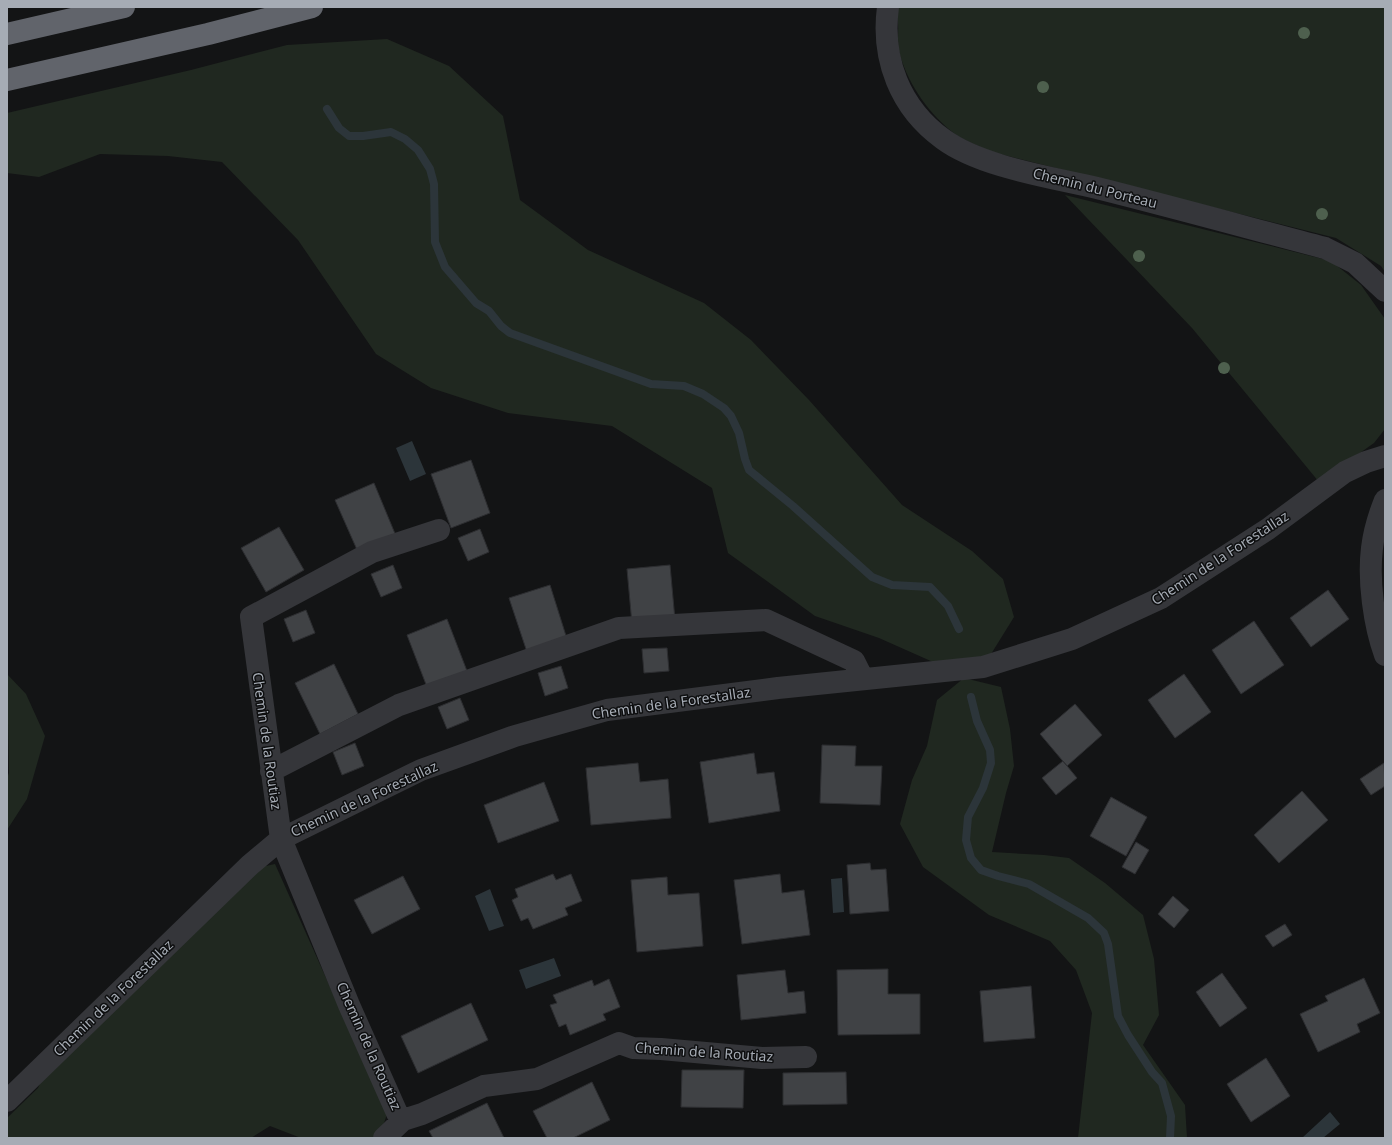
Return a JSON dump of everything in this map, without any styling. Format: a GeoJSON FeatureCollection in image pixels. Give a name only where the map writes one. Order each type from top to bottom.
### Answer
{"type":"FeatureCollection","features":[{"type":"Feature","properties":{"kind":"highway"},"geometry":{"type":"LineString","coordinates":[[7,34],[124,7]]}},
{"type":"Feature","properties":{"kind":"highway"},"geometry":{"type":"LineString","coordinates":[[7,80],[208,34],[312,7]]}},
{"type":"Feature","properties":{"kind":"street","name":"Chemin du Porteau"},"geometry":{"type":"LineString","coordinates":[[888,7],[887,44],[890,61],[900,90],[918,118],[943,140],[958,149],[993,163],[1099,188],[1325,248],[1355,263],[1385,291]]}},
{"type":"Feature","properties":{"kind":"street","name":"Chemin de la Forestallaz"},"geometry":{"type":"LineString","coordinates":[[7,1101],[250,865],[281,839],[421,770],[515,736],[607,710],[863,679],[984,667],[1072,639],[1161,598],[1268,529],[1345,472],[1366,462],[1385,456]]}},
{"type":"Feature","properties":{"kind":"street"},"geometry":{"type":"LineString","coordinates":[[1385,500],[1378,518],[1372,548],[1372,579],[1375,611],[1385,655]]}},
{"type":"Feature","properties":{"kind":"street","name":"Chemin de la Routiaz"},"geometry":{"type":"LineString","coordinates":[[403,1120],[397,1113],[349,1005],[281,839],[250,617],[372,552],[439,530]]}},
{"type":"Feature","properties":{"kind":"street"},"geometry":{"type":"LineString","coordinates":[[271,770],[399,705],[619,628],[766,620],[854,661],[863,679]]}},
{"type":"Feature","properties":{"kind":"street","name":"Chemin de la Routiaz"},"geometry":{"type":"LineString","coordinates":[[384,1138],[403,1120],[422,1114],[484,1086],[537,1078],[619,1043],[633,1048],[762,1058],[806,1057]]}},
{"type":"Feature","properties":{"kind":"shaded area"},"geometry":{"type":"Polygon","coordinates":[[[894,7],[1385,7],[1385,272],[1381,266],[1336,238],[988,151],[963,139],[955,134],[929,109],[909,78],[900,55],[898,43],[898,19],[894,7]]]}},
{"type":"Feature","properties":{"kind":"shaded area"},"geometry":{"type":"Polygon","coordinates":[[[387,39],[449,66],[503,116],[520,200],[588,250],[704,303],[751,340],[809,400],[902,505],[972,551],[1003,579],[1014,617],[983,667],[933,662],[879,638],[815,616],[728,553],[712,488],[612,426],[508,413],[431,388],[376,354],[298,240],[222,162],[168,156],[100,154],[39,177],[7,173],[7,113],[191,70],[287,45],[387,39]]]}},
{"type":"Feature","properties":{"kind":"shaded area"},"geometry":{"type":"Polygon","coordinates":[[[1065,195],[1331,261],[1361,285],[1385,319],[1385,429],[1374,443],[1319,482],[1192,328],[1065,195]]]}},
{"type":"Feature","properties":{"kind":"shaded area"},"geometry":{"type":"Polygon","coordinates":[[[412,441],[426,474],[410,481],[396,448],[412,441]]]}},
{"type":"Feature","properties":{"kind":"shaded area"},"geometry":{"type":"Polygon","coordinates":[[[7,674],[26,694],[45,736],[27,799],[7,830],[7,778],[9,773],[7,674]]]}},
{"type":"Feature","properties":{"kind":"shaded area"},"geometry":{"type":"Polygon","coordinates":[[[964,678],[1001,687],[1010,729],[1014,766],[992,852],[1069,858],[1105,883],[1143,915],[1154,959],[1159,1015],[1143,1045],[1185,1105],[1187,1138],[1078,1138],[1092,1013],[1076,970],[1050,941],[989,915],[923,867],[900,824],[912,780],[927,746],[937,700],[964,678]]]}},
{"type":"Feature","properties":{"kind":"shaded area"},"geometry":{"type":"Polygon","coordinates":[[[275,864],[387,1114],[384,1123],[373,1138],[301,1138],[270,1126],[251,1138],[7,1138],[7,1118],[38,1088],[43,1077],[261,867],[275,864]]]}},
{"type":"Feature","properties":{"kind":"shaded area"},"geometry":{"type":"Polygon","coordinates":[[[842,878],[844,912],[833,913],[831,879],[842,878]]]}},
{"type":"Feature","properties":{"kind":"shaded area"},"geometry":{"type":"Polygon","coordinates":[[[490,889],[504,926],[489,931],[475,896],[490,889]]]}},
{"type":"Feature","properties":{"kind":"shaded area"},"geometry":{"type":"Polygon","coordinates":[[[554,958],[561,976],[526,989],[519,970],[554,958]]]}},
{"type":"Feature","properties":{"kind":"shaded area"},"geometry":{"type":"Polygon","coordinates":[[[1330,1112],[1340,1124],[1323,1138],[1302,1138],[1330,1112]]]}},
{"type":"Feature","properties":{"kind":"building"},"geometry":{"type":"Polygon","coordinates":[[[471,460],[490,513],[451,528],[431,474],[471,460]]]}},
{"type":"Feature","properties":{"kind":"building"},"geometry":{"type":"Polygon","coordinates":[[[374,483],[396,536],[358,552],[335,500],[374,483]]]}},
{"type":"Feature","properties":{"kind":"building"},"geometry":{"type":"Polygon","coordinates":[[[279,527],[304,570],[266,592],[241,548],[279,527]]]}},
{"type":"Feature","properties":{"kind":"building"},"geometry":{"type":"Polygon","coordinates":[[[480,529],[489,552],[468,561],[458,538],[480,529]]]}},
{"type":"Feature","properties":{"kind":"building"},"geometry":{"type":"Polygon","coordinates":[[[393,565],[402,588],[381,597],[371,574],[393,565]]]}},
{"type":"Feature","properties":{"kind":"building"},"geometry":{"type":"Polygon","coordinates":[[[670,565],[675,620],[632,624],[627,569],[670,565]]]}},
{"type":"Feature","properties":{"kind":"building"},"geometry":{"type":"Polygon","coordinates":[[[550,585],[567,639],[527,652],[509,598],[550,585]]]}},
{"type":"Feature","properties":{"kind":"building"},"geometry":{"type":"Polygon","coordinates":[[[1328,590],[1349,619],[1311,647],[1290,618],[1328,590]]]}},
{"type":"Feature","properties":{"kind":"building"},"geometry":{"type":"Polygon","coordinates":[[[306,610],[315,633],[293,642],[284,619],[306,610]]]}},
{"type":"Feature","properties":{"kind":"building"},"geometry":{"type":"Polygon","coordinates":[[[447,619],[467,671],[427,687],[407,635],[447,619]]]}},
{"type":"Feature","properties":{"kind":"building"},"geometry":{"type":"Polygon","coordinates":[[[1254,621],[1284,665],[1241,694],[1212,650],[1254,621]]]}},
{"type":"Feature","properties":{"kind":"building"},"geometry":{"type":"Polygon","coordinates":[[[667,648],[669,671],[644,673],[642,649],[667,648]]]}},
{"type":"Feature","properties":{"kind":"building"},"geometry":{"type":"Polygon","coordinates":[[[334,664],[358,714],[320,734],[295,683],[334,664]]]}},
{"type":"Feature","properties":{"kind":"building"},"geometry":{"type":"Polygon","coordinates":[[[561,666],[568,688],[545,696],[538,673],[561,666]]]}},
{"type":"Feature","properties":{"kind":"building"},"geometry":{"type":"Polygon","coordinates":[[[1184,674],[1211,712],[1175,738],[1148,700],[1184,674]]]}},
{"type":"Feature","properties":{"kind":"building"},"geometry":{"type":"Polygon","coordinates":[[[460,698],[469,720],[447,729],[438,707],[460,698]]]}},
{"type":"Feature","properties":{"kind":"building"},"geometry":{"type":"Polygon","coordinates":[[[1075,704],[1102,735],[1067,766],[1040,734],[1075,704]]]}},
{"type":"Feature","properties":{"kind":"building"},"geometry":{"type":"Polygon","coordinates":[[[355,743],[364,766],[342,775],[333,752],[355,743]]]}},
{"type":"Feature","properties":{"kind":"building"},"geometry":{"type":"Polygon","coordinates":[[[822,745],[856,746],[855,766],[882,766],[880,805],[820,803],[822,745]]]}},
{"type":"Feature","properties":{"kind":"building"},"geometry":{"type":"Polygon","coordinates":[[[754,753],[757,774],[774,772],[780,811],[709,823],[700,762],[754,753]]]}},
{"type":"Feature","properties":{"kind":"building"},"geometry":{"type":"Polygon","coordinates":[[[1063,761],[1077,778],[1056,795],[1042,778],[1063,761]]]}},
{"type":"Feature","properties":{"kind":"building"},"geometry":{"type":"Polygon","coordinates":[[[638,763],[640,782],[668,779],[671,818],[591,825],[586,768],[638,763]]]}},
{"type":"Feature","properties":{"kind":"building"},"geometry":{"type":"Polygon","coordinates":[[[1384,763],[1385,786],[1371,795],[1360,779],[1384,763]]]}},
{"type":"Feature","properties":{"kind":"building"},"geometry":{"type":"Polygon","coordinates":[[[544,782],[559,821],[498,843],[484,805],[544,782]]]}},
{"type":"Feature","properties":{"kind":"building"},"geometry":{"type":"Polygon","coordinates":[[[1302,791],[1328,820],[1279,863],[1254,835],[1302,791]]]}},
{"type":"Feature","properties":{"kind":"building"},"geometry":{"type":"Polygon","coordinates":[[[1111,797],[1147,817],[1126,856],[1090,836],[1111,797]]]}},
{"type":"Feature","properties":{"kind":"building"},"geometry":{"type":"Polygon","coordinates":[[[1136,842],[1149,850],[1135,874],[1122,867],[1136,842]]]}},
{"type":"Feature","properties":{"kind":"building"},"geometry":{"type":"Polygon","coordinates":[[[870,863],[871,870],[886,869],[889,911],[850,914],[847,865],[870,863]]]}},
{"type":"Feature","properties":{"kind":"building"},"geometry":{"type":"Polygon","coordinates":[[[553,874],[556,880],[571,874],[582,901],[565,908],[568,915],[533,929],[528,918],[521,921],[512,900],[518,897],[515,889],[553,874]]]}},
{"type":"Feature","properties":{"kind":"building"},"geometry":{"type":"Polygon","coordinates":[[[780,874],[782,893],[804,890],[810,935],[742,944],[734,880],[780,874]]]}},
{"type":"Feature","properties":{"kind":"building"},"geometry":{"type":"Polygon","coordinates":[[[403,876],[420,909],[372,934],[354,900],[403,876]]]}},
{"type":"Feature","properties":{"kind":"building"},"geometry":{"type":"Polygon","coordinates":[[[667,877],[668,895],[699,893],[703,946],[637,952],[631,880],[667,877]]]}},
{"type":"Feature","properties":{"kind":"building"},"geometry":{"type":"Polygon","coordinates":[[[1173,896],[1189,910],[1174,928],[1158,914],[1173,896]]]}},
{"type":"Feature","properties":{"kind":"building"},"geometry":{"type":"Polygon","coordinates":[[[1285,924],[1292,935],[1273,947],[1265,936],[1285,924]]]}},
{"type":"Feature","properties":{"kind":"building"},"geometry":{"type":"Polygon","coordinates":[[[888,969],[888,994],[920,994],[920,1034],[838,1035],[837,970],[888,969]]]}},
{"type":"Feature","properties":{"kind":"building"},"geometry":{"type":"Polygon","coordinates":[[[785,970],[788,993],[804,991],[806,1013],[741,1020],[737,975],[785,970]]]}},
{"type":"Feature","properties":{"kind":"building"},"geometry":{"type":"Polygon","coordinates":[[[1222,973],[1247,1008],[1220,1027],[1196,992],[1222,973]]]}},
{"type":"Feature","properties":{"kind":"building"},"geometry":{"type":"Polygon","coordinates":[[[1364,978],[1380,1013],[1357,1024],[1360,1032],[1318,1052],[1300,1014],[1328,1001],[1325,996],[1364,978]]]}},
{"type":"Feature","properties":{"kind":"building"},"geometry":{"type":"Polygon","coordinates":[[[609,979],[620,1007],[603,1014],[606,1020],[570,1035],[566,1024],[559,1027],[550,1005],[557,1003],[553,995],[592,980],[594,986],[609,979]]]}},
{"type":"Feature","properties":{"kind":"building"},"geometry":{"type":"Polygon","coordinates":[[[1031,986],[1035,1038],[984,1042],[980,991],[1031,986]]]}},
{"type":"Feature","properties":{"kind":"building"},"geometry":{"type":"Polygon","coordinates":[[[471,1003],[488,1040],[418,1073],[401,1036],[471,1003]]]}},
{"type":"Feature","properties":{"kind":"building"},"geometry":{"type":"Polygon","coordinates":[[[1266,1058],[1290,1096],[1251,1122],[1227,1084],[1266,1058]]]}},
{"type":"Feature","properties":{"kind":"building"},"geometry":{"type":"Polygon","coordinates":[[[682,1070],[744,1070],[743,1108],[681,1107],[682,1070]]]}},
{"type":"Feature","properties":{"kind":"building"},"geometry":{"type":"Polygon","coordinates":[[[846,1072],[847,1104],[783,1105],[783,1073],[846,1072]]]}},
{"type":"Feature","properties":{"kind":"building"},"geometry":{"type":"Polygon","coordinates":[[[592,1082],[610,1120],[573,1138],[547,1138],[533,1111],[592,1082]]]}},
{"type":"Feature","properties":{"kind":"building"},"geometry":{"type":"Polygon","coordinates":[[[487,1103],[504,1138],[433,1138],[429,1131],[487,1103]]]}},
{"type":"Feature","properties":{"kind":"waterway"},"geometry":{"type":"LineString","coordinates":[[327,109],[339,128],[349,136],[363,136],[391,132],[405,139],[418,150],[430,169],[434,184],[435,242],[445,267],[476,303],[489,311],[501,326],[510,333],[651,384],[684,386],[703,394],[724,408],[731,416],[739,433],[749,470],[793,506],[872,577],[892,585],[930,587],[948,606],[959,629]]}},
{"type":"Feature","properties":{"kind":"waterway"},"geometry":{"type":"LineString","coordinates":[[971,697],[977,721],[990,750],[991,763],[983,788],[968,817],[966,840],[971,858],[981,870],[1029,884],[1088,918],[1104,933],[1108,944],[1118,1016],[1128,1035],[1152,1072],[1162,1083],[1171,1116],[1170,1138]]}}]}
